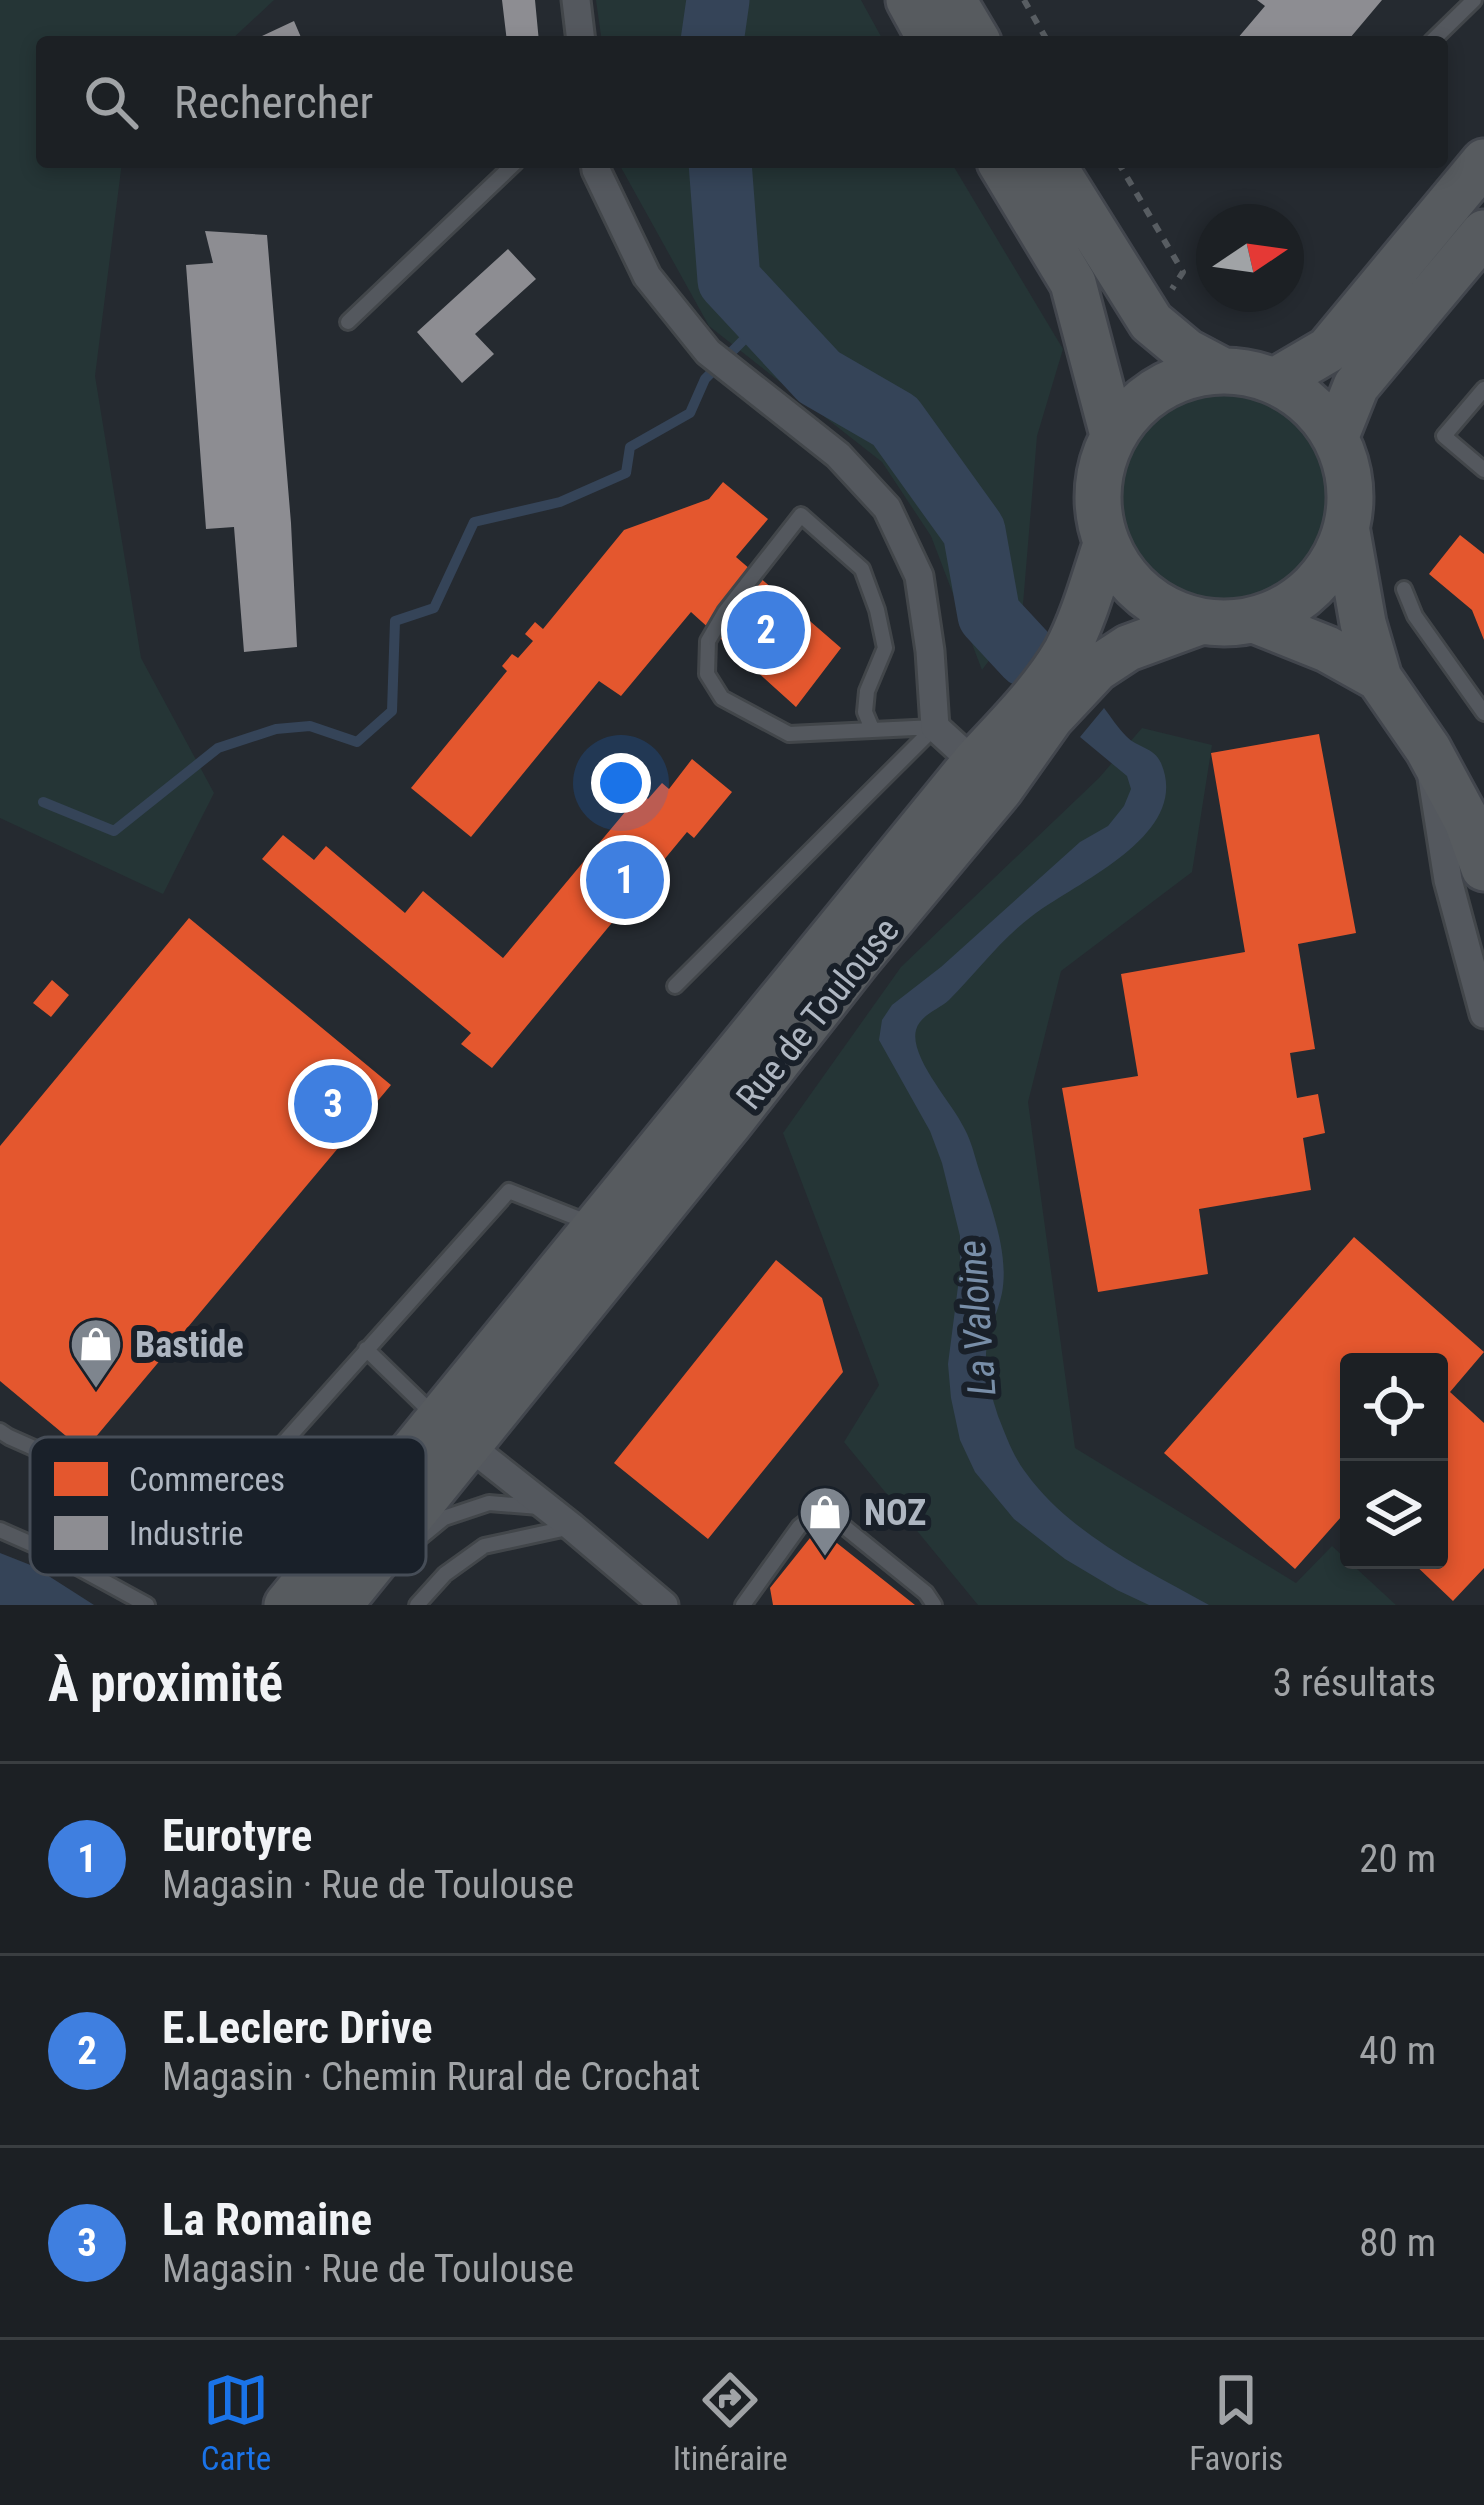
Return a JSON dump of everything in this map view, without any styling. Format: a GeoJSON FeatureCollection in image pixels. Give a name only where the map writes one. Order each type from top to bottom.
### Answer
{"type":"FeatureCollection","features":[{"type":"Feature","properties":{"kind":"main road"},"geometry":{"type":"LineString","coordinates":[[910,0],[929,36]]}},
{"type":"Feature","properties":{"kind":"main road"},"geometry":{"type":"LineString","coordinates":[[953,0],[974,36]]}},
{"type":"Feature","properties":{"kind":"main road"},"geometry":{"type":"LineString","coordinates":[[1275,381],[1328,350],[1484,162]]}},
{"type":"Feature","properties":{"kind":"main road"},"geometry":{"type":"LineString","coordinates":[[1004,168],[1073,283],[1113,435]]}},
{"type":"Feature","properties":{"kind":"main road"},"geometry":{"type":"LineString","coordinates":[[1055,168],[1150,322],[1187,352],[1221,370]]}},
{"type":"Feature","properties":{"kind":"main road"},"geometry":{"type":"LineString","coordinates":[[1336,436],[1356,386],[1484,233]]}},
{"type":"Feature","properties":{"kind":"main road","name":"Rue de Toulouse"},"geometry":{"type":"LineString","coordinates":[[1221,370],[1275,381],[1310,404],[1336,436],[1352,500],[1347,532],[1328,571],[1297,602],[1257,621],[1238,624],[1199,622],[1160,608],[1128,580],[1106,544],[1097,489],[1113,435],[1141,401],[1178,379],[1221,370]]}},
{"type":"Feature","properties":{"kind":"main road"},"geometry":{"type":"LineString","coordinates":[[1347,532],[1363,623],[1379,678],[1428,749],[1467,821],[1466,874]]}},
{"type":"Feature","properties":{"kind":"main road","name":"Rue de Toulouse"},"geometry":{"type":"LineString","coordinates":[[426,1462],[859,959],[987,776],[1020,712],[1064,656],[1106,544]]}},
{"type":"Feature","properties":{"kind":"main road"},"geometry":{"type":"LineString","coordinates":[[1257,621],[1328,649],[1379,678]]}},
{"type":"Feature","properties":{"kind":"main road","name":"Rue de Toulouse"},"geometry":{"type":"LineString","coordinates":[[426,1475],[598,1226],[987,776],[1096,669],[1128,648],[1199,622]]}},
{"type":"Feature","properties":{"kind":"main road","name":"Rue de Toulouse"},"geometry":{"type":"LineString","coordinates":[[287,1605],[316,1575]]}},
{"type":"Feature","properties":{"kind":"main road","name":"Rue de Toulouse"},"geometry":{"type":"LineString","coordinates":[[342,1601],[359,1575]]}},
{"type":"Feature","properties":{"kind":"street"},"geometry":{"type":"LineString","coordinates":[[576,0],[580,36]]}},
{"type":"Feature","properties":{"kind":"street"},"geometry":{"type":"LineString","coordinates":[[594,168],[647,276],[708,352],[838,455],[886,508],[919,576],[935,727],[987,776]]}},
{"type":"Feature","properties":{"kind":"street"},"geometry":{"type":"LineString","coordinates":[[1466,874],[1484,1014]]}},
{"type":"Feature","properties":{"kind":"street"},"geometry":{"type":"LineString","coordinates":[[453,1434],[664,1605]]}},
{"type":"Feature","properties":{"kind":"lane"},"geometry":{"type":"LineString","coordinates":[[1438,36],[1478,2]]}},
{"type":"Feature","properties":{"kind":"lane"},"geometry":{"type":"LineString","coordinates":[[348,322],[510,168]]}},
{"type":"Feature","properties":{"kind":"lane"},"geometry":{"type":"LineString","coordinates":[[1484,389],[1444,436],[1484,470]]}},
{"type":"Feature","properties":{"kind":"lane"},"geometry":{"type":"LineString","coordinates":[[872,729],[865,712],[867,691],[885,648],[877,610],[862,569],[801,515],[725,612],[709,641],[706,674],[722,698],[789,734],[935,727]]}},
{"type":"Feature","properties":{"kind":"lane"},"geometry":{"type":"LineString","coordinates":[[1404,589],[1415,616],[1484,713]]}},
{"type":"Feature","properties":{"kind":"lane"},"geometry":{"type":"LineString","coordinates":[[675,986],[935,727]]}},
{"type":"Feature","properties":{"kind":"lane"},"geometry":{"type":"LineString","coordinates":[[288,1437],[509,1191],[598,1226]]}},
{"type":"Feature","properties":{"kind":"lane"},"geometry":{"type":"LineString","coordinates":[[366,1349],[453,1434]]}},
{"type":"Feature","properties":{"kind":"lane"},"geometry":{"type":"LineString","coordinates":[[0,1431],[30,1446]]}},
{"type":"Feature","properties":{"kind":"lane"},"geometry":{"type":"LineString","coordinates":[[426,1533],[444,1518],[489,1503],[549,1508]]}},
{"type":"Feature","properties":{"kind":"lane"},"geometry":{"type":"LineString","coordinates":[[742,1605],[799,1527],[817,1513],[832,1516],[926,1593],[934,1605]]}},
{"type":"Feature","properties":{"kind":"lane"},"geometry":{"type":"LineString","coordinates":[[417,1605],[445,1574],[484,1546],[572,1527]]}},
{"type":"Feature","properties":{"kind":"lane"},"geometry":{"type":"LineString","coordinates":[[0,1530],[30,1543]]}},
{"type":"Feature","properties":{"kind":"lane"},"geometry":{"type":"LineString","coordinates":[[92,1575],[147,1605]]}},
{"type":"Feature","properties":{"kind":"lane"},"geometry":{"type":"LineString","coordinates":[[342,1601],[374,1575]]}},
{"type":"Feature","properties":{"kind":"path"},"geometry":{"type":"LineString","coordinates":[[1024,0],[1045,36]]}},
{"type":"Feature","properties":{"kind":"path"},"geometry":{"type":"LineString","coordinates":[[1122,168],[1183,272],[1150,322]]}},
{"type":"Feature","properties":{"kind":"shaded area"},"geometry":{"type":"Polygon","coordinates":[[[0,0],[274,0],[235,36],[36,36],[36,168],[121,168],[95,376],[141,658],[214,793],[163,894],[0,818],[0,0]]]}},
{"type":"Feature","properties":{"kind":"shaded area"},"geometry":{"type":"Polygon","coordinates":[[[596,0],[861,0],[881,36],[601,36],[596,0]]]}},
{"type":"Feature","properties":{"kind":"shaded area"},"geometry":{"type":"Polygon","coordinates":[[[621,168],[955,168],[1063,349],[1037,436],[1022,616],[982,670],[931,536],[882,462],[709,326],[621,168]]]}},
{"type":"Feature","properties":{"kind":"shaded area"},"geometry":{"type":"Polygon","coordinates":[[[1222,394],[1262,402],[1295,425],[1318,458],[1326,498],[1318,538],[1295,571],[1262,594],[1222,602],[1182,594],[1149,571],[1126,538],[1118,498],[1126,458],[1149,425],[1182,402],[1222,394]]]}},
{"type":"Feature","properties":{"kind":"shaded area"},"geometry":{"type":"Polygon","coordinates":[[[1142,728],[1212,745],[1192,872],[1061,971],[1028,1102],[1075,1448],[1296,1583],[1332,1546],[1340,1553],[1340,1569],[1357,1569],[1396,1605],[978,1605],[844,1442],[879,1385],[783,1133],[901,967],[1099,778],[1142,728]]]}},
{"type":"Feature","properties":{"kind":"water"},"geometry":{"type":"Polygon","coordinates":[[[1104,708],[1126,736],[1161,763],[1166,789],[1160,812],[1125,854],[1009,935],[949,1000],[921,1020],[916,1041],[925,1066],[967,1134],[996,1225],[1004,1277],[986,1362],[996,1409],[1014,1453],[1044,1495],[1087,1532],[1209,1605],[1149,1605],[1117,1590],[1065,1559],[1014,1519],[975,1472],[960,1440],[948,1364],[960,1236],[930,1131],[879,1040],[882,1020],[892,1005],[1080,842],[1108,826],[1124,806],[1131,789],[1127,776],[1080,737],[1104,708]]]}},
{"type":"Feature","properties":{"kind":"water"},"geometry":{"type":"Polygon","coordinates":[[[0,1553],[30,1565],[30,1575],[47,1575],[94,1605],[0,1605],[0,1553]]]}},
{"type":"Feature","properties":{"kind":"building: Commerces"},"geometry":{"type":"Polygon","coordinates":[[[723,482],[768,519],[736,557],[841,648],[796,707],[691,612],[621,696],[599,681],[471,837],[411,788],[507,671],[502,666],[512,654],[518,658],[533,641],[525,634],[535,622],[543,629],[624,530],[709,499],[723,482]]]}},
{"type":"Feature","properties":{"kind":"building: Commerces"},"geometry":{"type":"Polygon","coordinates":[[[1460,535],[1484,554],[1484,640],[1472,610],[1429,574],[1460,535]]]}},
{"type":"Feature","properties":{"kind":"building: Commerces"},"geometry":{"type":"Polygon","coordinates":[[[1319,734],[1356,933],[1298,944],[1315,1049],[1290,1053],[1297,1098],[1318,1094],[1325,1133],[1303,1138],[1311,1190],[1199,1209],[1208,1274],[1098,1292],[1062,1088],[1138,1076],[1121,974],[1245,952],[1211,753],[1319,734]]]}},
{"type":"Feature","properties":{"kind":"building: Commerces"},"geometry":{"type":"Polygon","coordinates":[[[692,759],[732,792],[694,838],[687,832],[492,1068],[461,1044],[471,1033],[262,859],[283,835],[314,860],[326,846],[405,913],[423,891],[503,958],[641,793],[648,799],[662,783],[669,789],[692,759]]]}},
{"type":"Feature","properties":{"kind":"building: Commerces"},"geometry":{"type":"Polygon","coordinates":[[[189,918],[391,1085],[96,1437],[67,1437],[0,1381],[0,1146],[189,918]]]}},
{"type":"Feature","properties":{"kind":"building: Commerces"},"geometry":{"type":"Polygon","coordinates":[[[52,980],[69,995],[51,1017],[33,1003],[52,980]]]}},
{"type":"Feature","properties":{"kind":"building: Commerces"},"geometry":{"type":"Polygon","coordinates":[[[1354,1237],[1484,1352],[1450,1392],[1484,1423],[1484,1568],[1453,1601],[1419,1569],[1448,1569],[1448,1353],[1340,1353],[1340,1518],[1295,1569],[1164,1453],[1354,1237]]]}},
{"type":"Feature","properties":{"kind":"building: Commerces"},"geometry":{"type":"Polygon","coordinates":[[[776,1260],[822,1298],[843,1372],[708,1539],[614,1463],[776,1260]]]}},
{"type":"Feature","properties":{"kind":"building: Commerces","name":"NOZ"},"geometry":{"type":"Polygon","coordinates":[[[818,1528],[915,1605],[773,1605],[770,1588],[818,1528]]]}},
{"type":"Feature","properties":{"kind":"building: Industrie"},"geometry":{"type":"Polygon","coordinates":[[[502,0],[535,0],[538,36],[506,36],[502,0]]]}},
{"type":"Feature","properties":{"kind":"building: Industrie"},"geometry":{"type":"Polygon","coordinates":[[[1257,0],[1382,0],[1352,36],[1240,36],[1265,6],[1257,0]]]}},
{"type":"Feature","properties":{"kind":"building: Industrie"},"geometry":{"type":"Polygon","coordinates":[[[294,21],[300,36],[262,36],[294,21]]]}},
{"type":"Feature","properties":{"kind":"building: Industrie"},"geometry":{"type":"Polygon","coordinates":[[[205,231],[267,235],[297,647],[244,652],[234,527],[206,529],[186,265],[213,263],[205,231]]]}},
{"type":"Feature","properties":{"kind":"building: Industrie"},"geometry":{"type":"Polygon","coordinates":[[[508,249],[536,279],[475,334],[494,354],[462,383],[417,332],[508,249]]]}},
{"type":"Feature","properties":{"kind":"waterway","name":"La Valoine"},"geometry":{"type":"LineString","coordinates":[[713,36],[718,0]]}},
{"type":"Feature","properties":{"kind":"waterway","name":"La Valoine"},"geometry":{"type":"LineString","coordinates":[[720,168],[729,280],[819,377],[895,421],[974,531],[989,615],[1027,656]]}},
{"type":"Feature","properties":{"kind":"waterway"},"geometry":{"type":"LineString","coordinates":[[43,802],[114,831],[218,748],[276,729],[310,726],[357,742],[392,711],[395,621],[434,608],[474,522],[560,502],[626,473],[630,447],[690,413],[705,379],[765,318]]}},
{"type":"Feature","properties":{"kind":"place","name":"E.Leclerc Drive"},"geometry":{"type":"Point","coordinates":[766,630]}},
{"type":"Feature","properties":{"kind":"place","name":"Eurotyre"},"geometry":{"type":"Point","coordinates":[625,880]}},
{"type":"Feature","properties":{"kind":"place","name":"La Romaine"},"geometry":{"type":"Point","coordinates":[333,1104]}},
{"type":"Feature","properties":{"kind":"place","name":"Bastide"},"geometry":{"type":"Point","coordinates":[96,1390]}},
{"type":"Feature","properties":{"kind":"place","name":"NOZ"},"geometry":{"type":"Point","coordinates":[825,1558]}}]}
